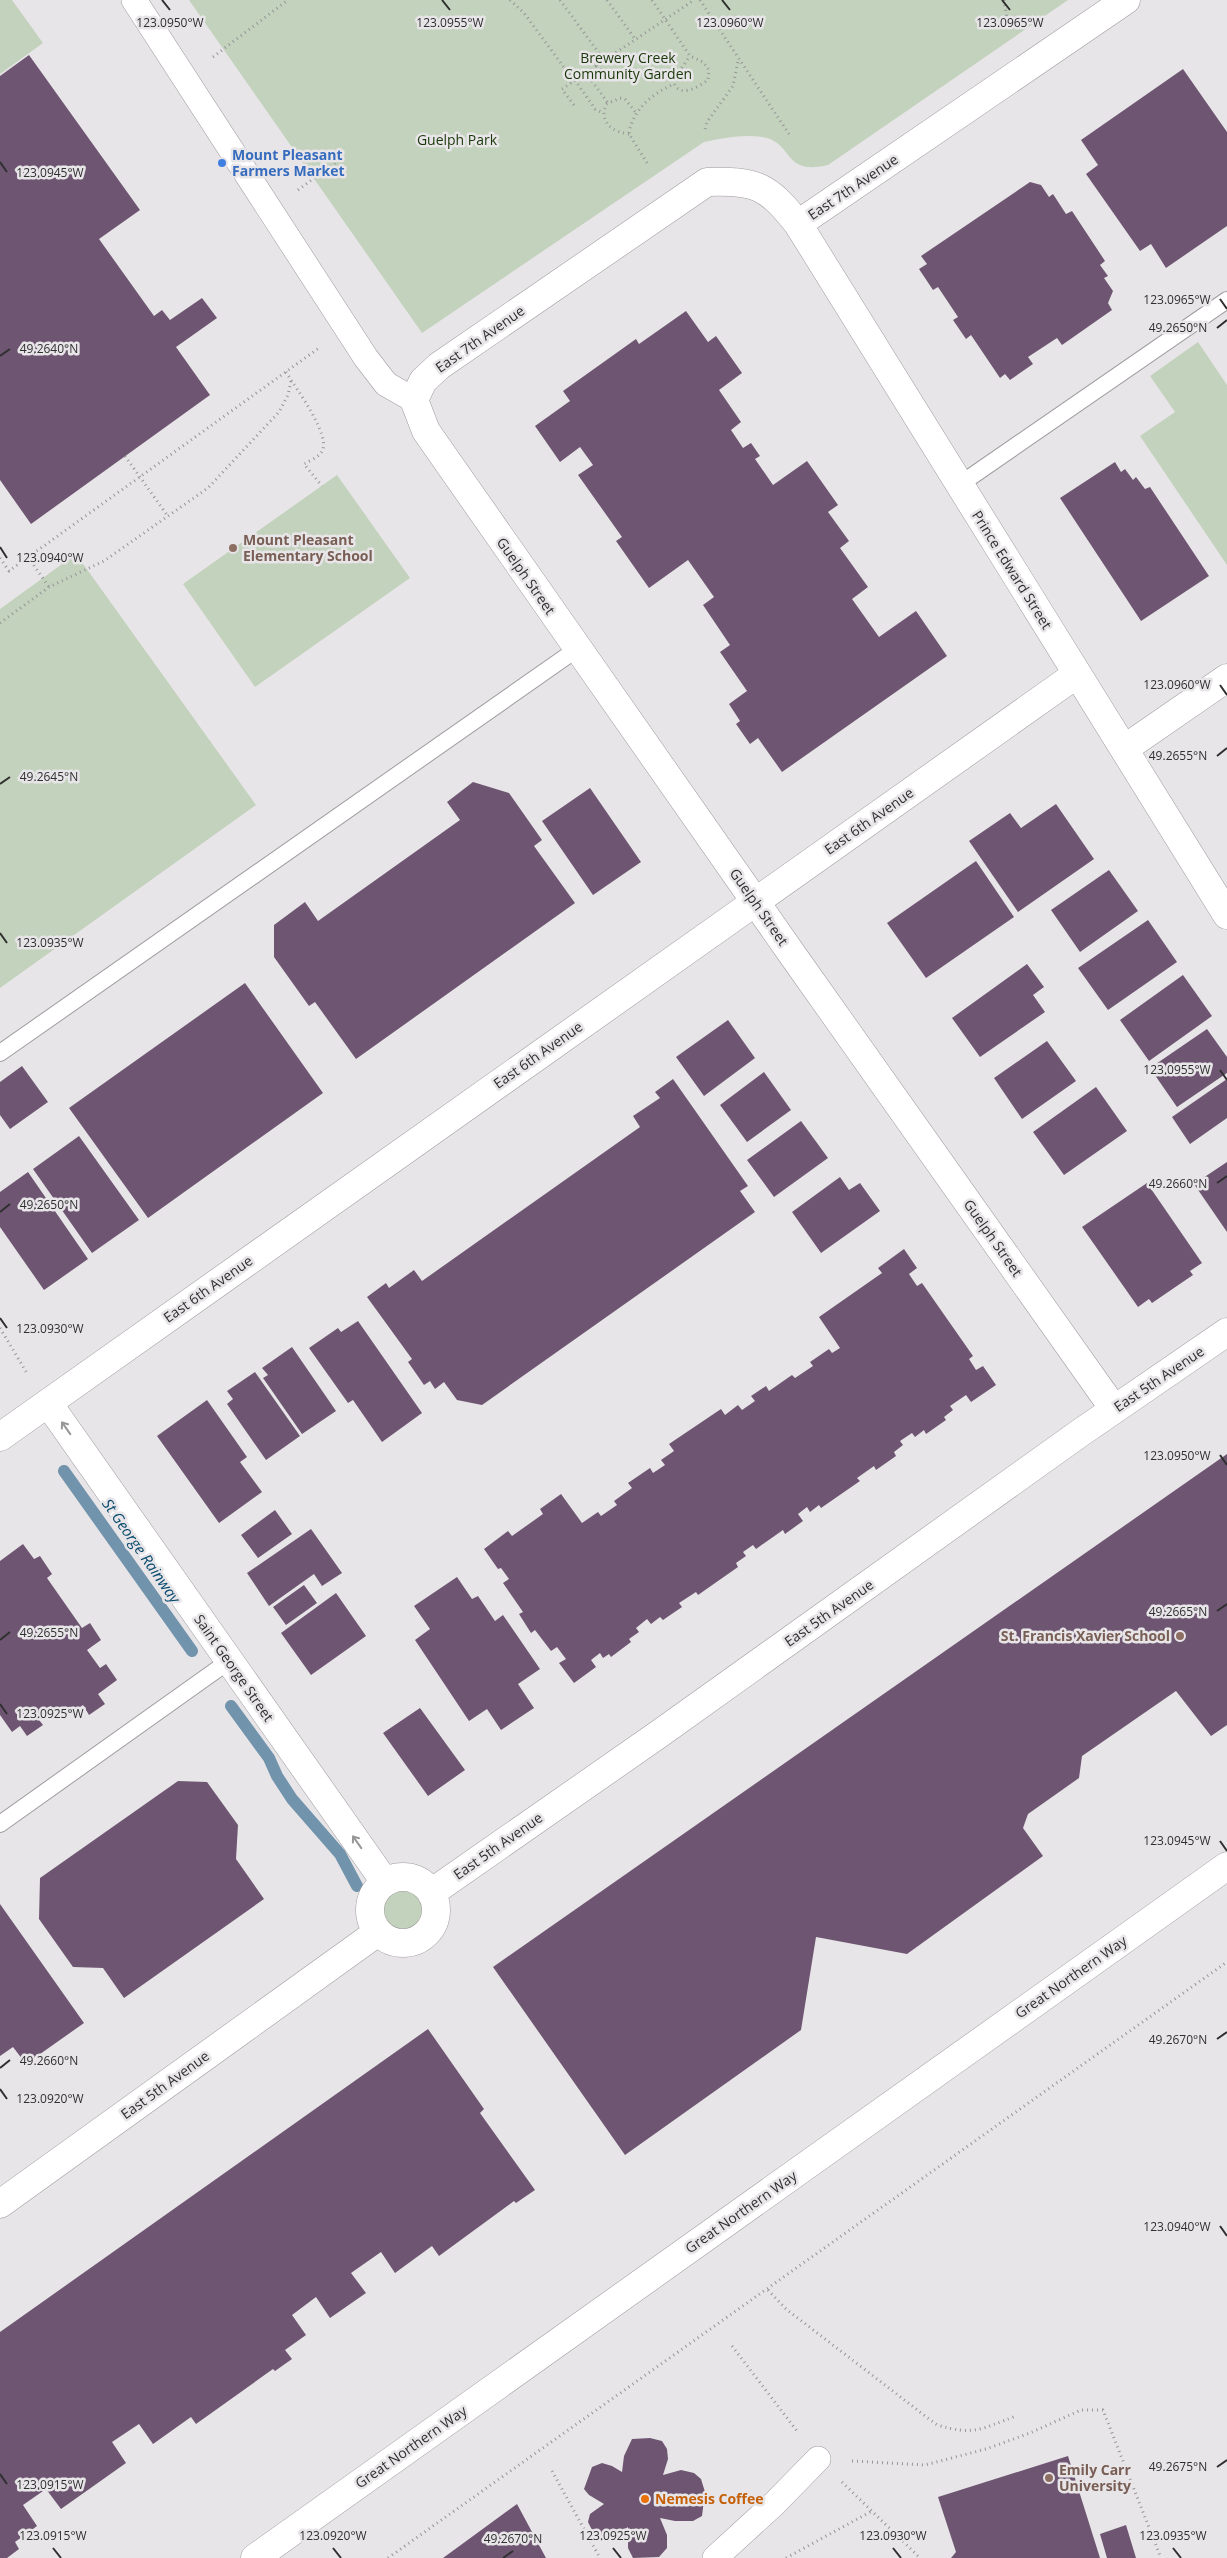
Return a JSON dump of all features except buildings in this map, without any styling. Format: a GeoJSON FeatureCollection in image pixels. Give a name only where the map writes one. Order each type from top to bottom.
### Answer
{"type":"FeatureCollection","features":[{"type":"Feature","properties":{"kind":"street"},"geometry":{"type":"LineString","coordinates":[[134,0],[345,328],[386,384],[414,400]]}},
{"type":"Feature","properties":{"kind":"street","name":"East 7th Avenue"},"geometry":{"type":"LineString","coordinates":[[414,400],[423,381],[439,366],[707,182],[738,180],[758,185],[782,204],[798,224],[1126,0]]}},
{"type":"Feature","properties":{"kind":"street","name":"Prince Edward Street"},"geometry":{"type":"LineString","coordinates":[[798,224],[1227,915]]}},
{"type":"Feature","properties":{"kind":"street","name":"Guelph Street"},"geometry":{"type":"LineString","coordinates":[[414,400],[426,431],[755,902],[1114,1409]]}},
{"type":"Feature","properties":{"kind":"street","name":"East 6th Avenue"},"geometry":{"type":"LineString","coordinates":[[0,1437],[1077,674]]}},
{"type":"Feature","properties":{"kind":"street"},"geometry":{"type":"LineString","coordinates":[[1124,749],[1227,678]]}},
{"type":"Feature","properties":{"kind":"street","name":"East 5th Avenue"},"geometry":{"type":"LineString","coordinates":[[431,1893],[659,1734],[1114,1409],[1227,1332]]}},
{"type":"Feature","properties":{"kind":"street","name":"Saint George Street"},"geometry":{"type":"LineString","coordinates":[[48,1403],[385,1882]]}},
{"type":"Feature","properties":{"kind":"street","name":"Great Northern Way"},"geometry":{"type":"LineString","coordinates":[[255,2558],[1227,1866]]}},
{"type":"Feature","properties":{"kind":"street"},"geometry":{"type":"LineString","coordinates":[[405,1877],[424,1885],[431,1893],[435,1903],[433,1924],[417,1940],[396,1942],[378,1932],[372,1922],[371,1900],[385,1882],[405,1877]]}},
{"type":"Feature","properties":{"kind":"street","name":"East 5th Avenue"},"geometry":{"type":"LineString","coordinates":[[0,2204],[378,1932]]}},
{"type":"Feature","properties":{"kind":"street"},"geometry":{"type":"LineString","coordinates":[[715,2558],[774,2504],[818,2459]]}},
{"type":"Feature","properties":{"kind":"lane"},"geometry":{"type":"LineString","coordinates":[[959,485],[1227,300]]}},
{"type":"Feature","properties":{"kind":"lane"},"geometry":{"type":"LineString","coordinates":[[0,1053],[578,649]]}},
{"type":"Feature","properties":{"kind":"lane"},"geometry":{"type":"LineString","coordinates":[[0,1824],[229,1661]]}},
{"type":"Feature","properties":{"kind":"path"},"geometry":{"type":"LineString","coordinates":[[189,86],[217,52],[288,0]]}},
{"type":"Feature","properties":{"kind":"path"},"geometry":{"type":"LineString","coordinates":[[510,0],[524,13],[596,109],[603,113]]}},
{"type":"Feature","properties":{"kind":"path"},"geometry":{"type":"LineString","coordinates":[[560,0],[604,60]]}},
{"type":"Feature","properties":{"kind":"path"},"geometry":{"type":"LineString","coordinates":[[607,0],[635,39]]}},
{"type":"Feature","properties":{"kind":"path"},"geometry":{"type":"LineString","coordinates":[[652,0],[690,56],[706,64],[709,70],[708,80],[688,91],[682,90],[674,84]]}},
{"type":"Feature","properties":{"kind":"path"},"geometry":{"type":"LineString","coordinates":[[574,104],[562,89],[694,0]]}},
{"type":"Feature","properties":{"kind":"path"},"geometry":{"type":"LineString","coordinates":[[700,0],[738,60],[789,134]]}},
{"type":"Feature","properties":{"kind":"path"},"geometry":{"type":"LineString","coordinates":[[1004,0],[1007,19]]}},
{"type":"Feature","properties":{"kind":"path"},"geometry":{"type":"LineString","coordinates":[[674,84],[673,80],[690,56]]}},
{"type":"Feature","properties":{"kind":"path"},"geometry":{"type":"LineString","coordinates":[[705,129],[706,122],[733,86],[738,60]]}},
{"type":"Feature","properties":{"kind":"path"},"geometry":{"type":"LineString","coordinates":[[597,65],[608,81]]}},
{"type":"Feature","properties":{"kind":"path"},"geometry":{"type":"LineString","coordinates":[[586,73],[608,103]]}},
{"type":"Feature","properties":{"kind":"path"},"geometry":{"type":"LineString","coordinates":[[629,134],[636,113],[657,95],[674,84]]}},
{"type":"Feature","properties":{"kind":"path"},"geometry":{"type":"LineString","coordinates":[[636,113],[625,99],[620,98],[608,103],[603,113],[606,123],[612,129],[629,134],[647,163]]}},
{"type":"Feature","properties":{"kind":"path"},"geometry":{"type":"LineString","coordinates":[[270,210],[346,155]]}},
{"type":"Feature","properties":{"kind":"path"},"geometry":{"type":"LineString","coordinates":[[0,558],[9,571],[345,328]]}},
{"type":"Feature","properties":{"kind":"path"},"geometry":{"type":"LineString","coordinates":[[286,372],[312,412],[321,434],[323,448],[321,453],[304,464],[322,486]]}},
{"type":"Feature","properties":{"kind":"path"},"geometry":{"type":"LineString","coordinates":[[0,623],[49,587],[104,561],[208,488],[279,412],[288,395],[291,381]]}},
{"type":"Feature","properties":{"kind":"path"},"geometry":{"type":"LineString","coordinates":[[126,456],[168,515]]}},
{"type":"Feature","properties":{"kind":"path"},"geometry":{"type":"LineString","coordinates":[[28,557],[49,587]]}},
{"type":"Feature","properties":{"kind":"path"},"geometry":{"type":"LineString","coordinates":[[0,1328],[48,1403]]}},
{"type":"Feature","properties":{"kind":"path"},"geometry":{"type":"LineString","coordinates":[[388,2558],[768,2290],[1227,1962]]}},
{"type":"Feature","properties":{"kind":"path"},"geometry":{"type":"LineString","coordinates":[[768,2290],[786,2309],[937,2425],[960,2432],[980,2430],[1016,2416]]}},
{"type":"Feature","properties":{"kind":"path"},"geometry":{"type":"LineString","coordinates":[[732,2346],[818,2459],[920,2558]]}},
{"type":"Feature","properties":{"kind":"path"},"geometry":{"type":"LineString","coordinates":[[818,2459],[925,2465],[986,2449],[1030,2433],[1081,2410],[1103,2410],[1162,2558]]}},
{"type":"Feature","properties":{"kind":"path"},"geometry":{"type":"LineString","coordinates":[[552,2471],[600,2558]]}},
{"type":"Feature","properties":{"kind":"path"},"geometry":{"type":"LineString","coordinates":[[786,2558],[872,2511]]}},
{"type":"Feature","properties":{"kind":"green space"},"geometry":{"type":"Polygon","coordinates":[[[0,0],[12,0],[43,43],[0,74],[0,0]]]}},
{"type":"Feature","properties":{"kind":"green space","name":"Guelph Park"},"geometry":{"type":"Polygon","coordinates":[[[189,0],[1068,0],[828,165],[802,166],[795,162],[780,145],[762,137],[741,136],[704,142],[422,333],[189,0]]]}},
{"type":"Feature","properties":{"kind":"green space"},"geometry":{"type":"Polygon","coordinates":[[[1198,342],[1227,385],[1227,565],[1140,436],[1175,412],[1150,376],[1198,342]]]}},
{"type":"Feature","properties":{"kind":"green space"},"geometry":{"type":"Polygon","coordinates":[[[337,475],[410,578],[255,687],[183,584],[337,475]]]}},
{"type":"Feature","properties":{"kind":"green space"},"geometry":{"type":"Polygon","coordinates":[[[76,554],[256,805],[0,988],[0,609],[76,554]]]}},
{"type":"Feature","properties":{"kind":"green space"},"geometry":{"type":"Polygon","coordinates":[[[398,1888],[406,1888],[418,1894],[424,1910],[418,1926],[406,1932],[398,1932],[386,1926],[380,1914],[380,1906],[386,1894],[398,1888]]]}},
{"type":"Feature","properties":{"kind":"waterway","name":"St George Rainway"},"geometry":{"type":"LineString","coordinates":[[64,1471],[192,1651]]}},
{"type":"Feature","properties":{"kind":"waterway","name":"St George Rainway"},"geometry":{"type":"LineString","coordinates":[[231,1706],[269,1758],[277,1776],[292,1799],[340,1854],[357,1886]]}},
{"type":"Feature","properties":{"kind":"place","name":"Mount Pleasant Farmers Market"},"geometry":{"type":"Point","coordinates":[222,163]}},
{"type":"Feature","properties":{"kind":"place","name":"Mount Pleasant Elementary School"},"geometry":{"type":"Point","coordinates":[233,548]}},
{"type":"Feature","properties":{"kind":"place","name":"St. Francis Xavier School"},"geometry":{"type":"Point","coordinates":[1180,1636]}},
{"type":"Feature","properties":{"kind":"place","name":"Emily Carr University"},"geometry":{"type":"Point","coordinates":[1049,2478]}},
{"type":"Feature","properties":{"kind":"place","name":"Nemesis Coffee"},"geometry":{"type":"Point","coordinates":[645,2499]}},
{"type":"Feature","properties":{"kind":"park label","name":"Brewery Creek Community Garden"},"geometry":{"type":"Point","coordinates":[628,66]}}]}
